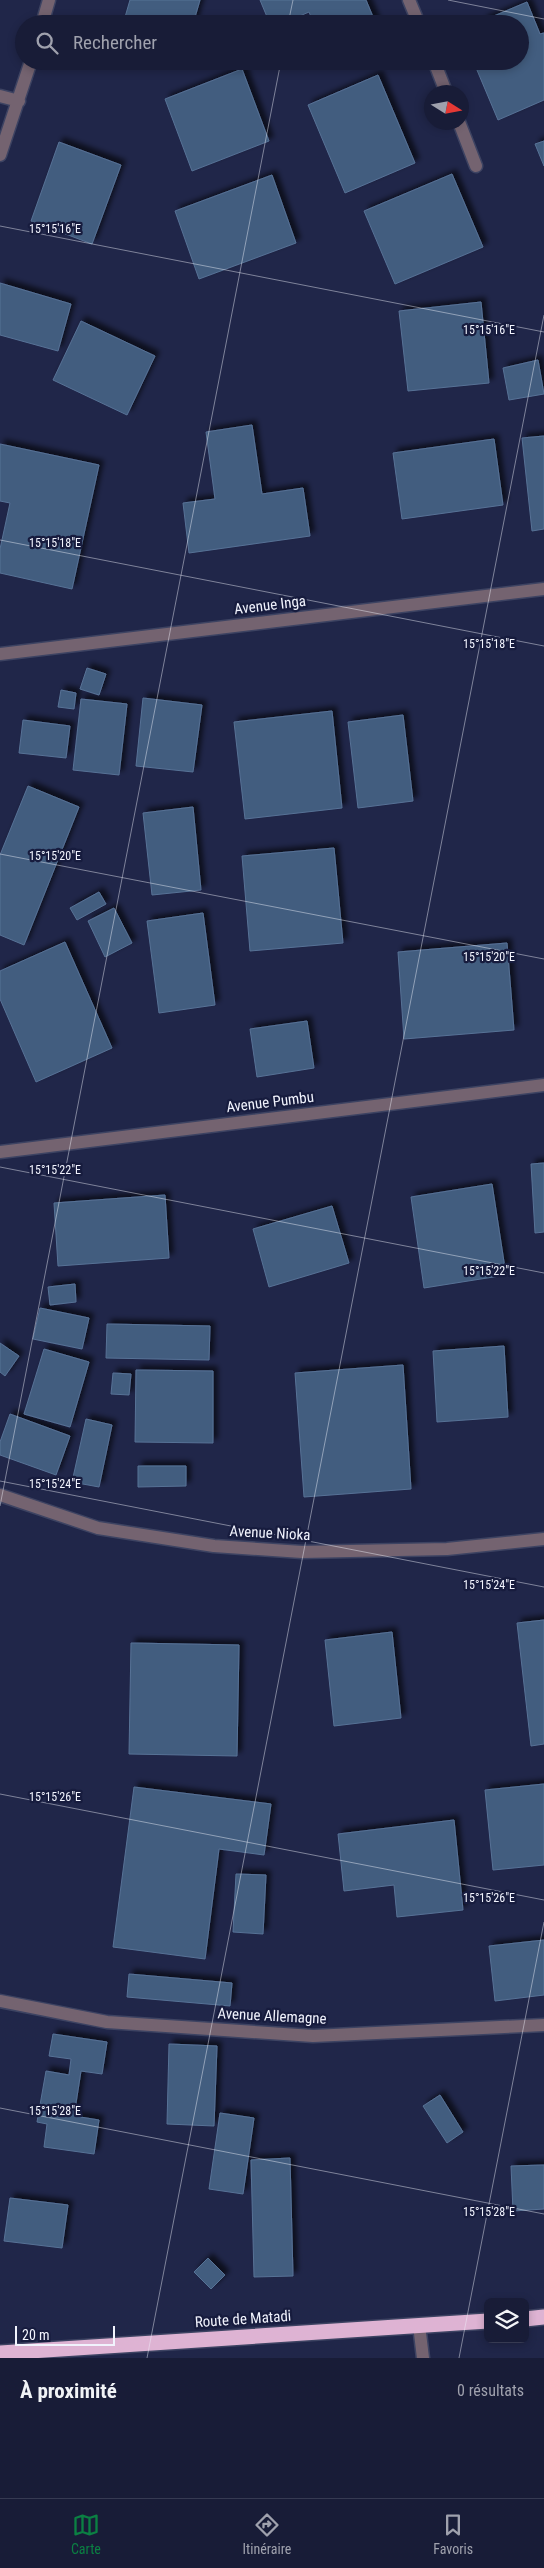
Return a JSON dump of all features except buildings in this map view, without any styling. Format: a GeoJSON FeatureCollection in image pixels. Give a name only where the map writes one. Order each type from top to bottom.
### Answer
{"type":"FeatureCollection","features":[{"type":"Feature","properties":{"kind":"highway"},"geometry":{"type":"LineString","coordinates":[[529,2318],[544,2317]]}},
{"type":"Feature","properties":{"kind":"highway","name":"Route de Matadi"},"geometry":{"type":"LineString","coordinates":[[0,2353],[484,2321]]}},
{"type":"Feature","properties":{"kind":"street"},"geometry":{"type":"LineString","coordinates":[[45,15],[49,0]]}},
{"type":"Feature","properties":{"kind":"street"},"geometry":{"type":"LineString","coordinates":[[409,0],[415,15]]}},
{"type":"Feature","properties":{"kind":"street"},"geometry":{"type":"LineString","coordinates":[[0,155],[28,70]]}},
{"type":"Feature","properties":{"kind":"street"},"geometry":{"type":"LineString","coordinates":[[437,70],[443,85]]}},
{"type":"Feature","properties":{"kind":"street"},"geometry":{"type":"LineString","coordinates":[[0,96],[18,101]]}},
{"type":"Feature","properties":{"kind":"street"},"geometry":{"type":"LineString","coordinates":[[462,130],[476,166]]}},
{"type":"Feature","properties":{"kind":"street","name":"Avenue Inga"},"geometry":{"type":"LineString","coordinates":[[0,654],[544,590]]}},
{"type":"Feature","properties":{"kind":"street","name":"Avenue Pumbu"},"geometry":{"type":"LineString","coordinates":[[0,1152],[544,1084]]}},
{"type":"Feature","properties":{"kind":"street","name":"Avenue Nioka"},"geometry":{"type":"LineString","coordinates":[[0,1495],[98,1528],[214,1546],[302,1552],[447,1549],[544,1539]]}},
{"type":"Feature","properties":{"kind":"street","name":"Avenue Allemagne"},"geometry":{"type":"LineString","coordinates":[[0,2001],[108,2022],[313,2036],[544,2025]]}},
{"type":"Feature","properties":{"kind":"street"},"geometry":{"type":"LineString","coordinates":[[419,2325],[423,2358]]}}]}
